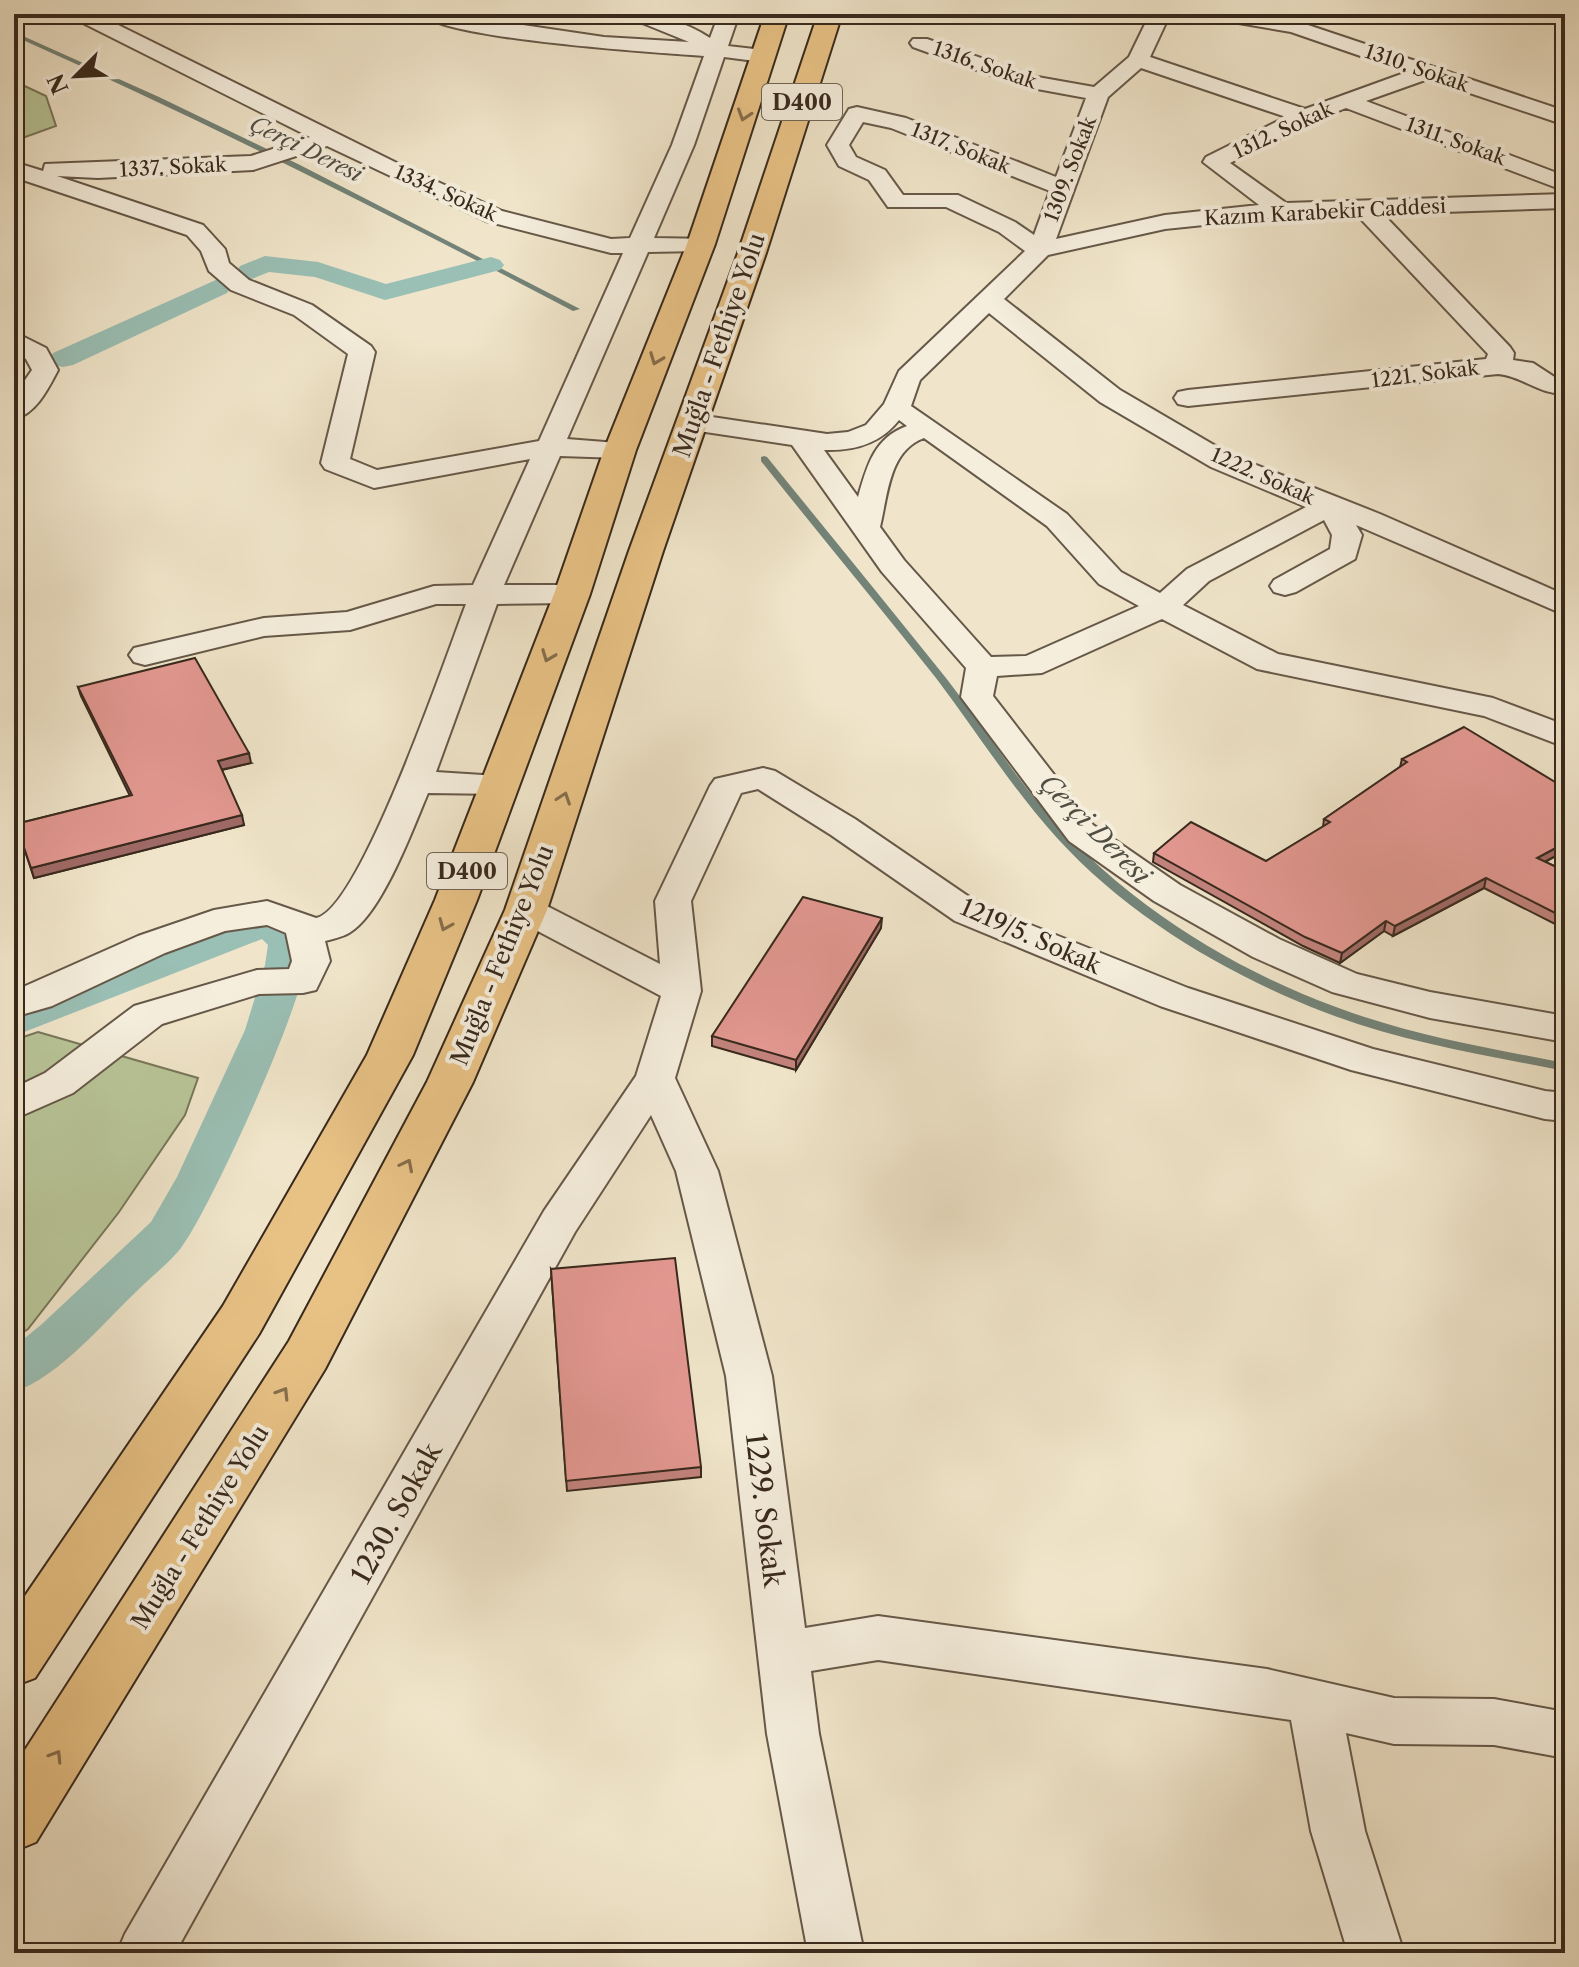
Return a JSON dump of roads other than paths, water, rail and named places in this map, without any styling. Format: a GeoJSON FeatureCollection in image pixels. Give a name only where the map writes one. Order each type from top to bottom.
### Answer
{"type":"FeatureCollection","features":[{"type":"Feature","properties":{"kind":"main road","name":"Muğla - Fethiye Yolu"},"geometry":{"type":"LineString","coordinates":[[14,1660],[241,1320],[390,1055],[456,900],[572,594],[620,450],[701,244],[777,14]]}},
{"type":"Feature","properties":{"kind":"main road","name":"Muğla - Fethiye Yolu"},"geometry":{"type":"LineString","coordinates":[[14,1822],[307,1355],[450,1082],[526,910],[752,253],[830,14]]}},
{"type":"Feature","properties":{"kind":"main road"},"geometry":{"type":"LineString","coordinates":[[1550,14],[1565,19]]}},
{"type":"Feature","properties":{"kind":"street"},"geometry":{"type":"LineString","coordinates":[[432,14],[450,22],[604,43],[763,56]]}},
{"type":"Feature","properties":{"kind":"street"},"geometry":{"type":"LineString","coordinates":[[637,14],[690,34],[714,50]]}},
{"type":"Feature","properties":{"kind":"street"},"geometry":{"type":"LineString","coordinates":[[14,1004],[38,997],[216,921],[269,913],[304,929],[334,926],[354,911],[415,782],[485,594],[641,246],[683,145],[729,14]]}},
{"type":"Feature","properties":{"kind":"street","name":"1309. Sokak"},"geometry":{"type":"LineString","coordinates":[[1040,250],[1098,94],[1138,60],[1160,14]]}},
{"type":"Feature","properties":{"kind":"street","name":"1310. Sokak"},"geometry":{"type":"LineString","coordinates":[[1221,14],[1295,27],[1565,118]]}},
{"type":"Feature","properties":{"kind":"street"},"geometry":{"type":"LineString","coordinates":[[1295,27],[1320,14]]}},
{"type":"Feature","properties":{"kind":"street","name":"1334. Sokak"},"geometry":{"type":"LineString","coordinates":[[89,15],[329,138],[494,216],[611,246],[701,244]]}},
{"type":"Feature","properties":{"kind":"street","name":"1316. Sokak"},"geometry":{"type":"LineString","coordinates":[[920,43],[1028,82],[1098,94]]}},
{"type":"Feature","properties":{"kind":"street"},"geometry":{"type":"LineString","coordinates":[[1138,60],[1305,116]]}},
{"type":"Feature","properties":{"kind":"street","name":"1312. Sokak"},"geometry":{"type":"LineString","coordinates":[[1281,210],[1214,162],[1305,116],[1429,71]]}},
{"type":"Feature","properties":{"kind":"street","name":"1311. Sokak"},"geometry":{"type":"LineString","coordinates":[[1346,101],[1509,160],[1565,184]]}},
{"type":"Feature","properties":{"kind":"street","name":"1317. Sokak"},"geometry":{"type":"LineString","coordinates":[[1040,250],[1007,227],[950,200],[896,202],[877,175],[847,161],[838,145],[857,114],[898,123],[1062,188]]}},
{"type":"Feature","properties":{"kind":"street","name":"1337. Sokak"},"geometry":{"type":"LineString","coordinates":[[15,168],[98,171],[253,163],[329,138]]}},
{"type":"Feature","properties":{"kind":"street"},"geometry":{"type":"LineString","coordinates":[[15,168],[195,230],[213,249],[218,266],[240,285],[303,310],[362,352],[335,463],[374,479],[550,447],[620,450]]}},
{"type":"Feature","properties":{"kind":"street","name":"Kazım Karabekir Caddesi"},"geometry":{"type":"LineString","coordinates":[[1040,250],[1165,222],[1281,210],[1565,201]]}},
{"type":"Feature","properties":{"kind":"street","name":"1221. Sokak"},"geometry":{"type":"LineString","coordinates":[[1188,398],[1498,366],[1501,353],[1363,207]]}},
{"type":"Feature","properties":{"kind":"street"},"geometry":{"type":"LineString","coordinates":[[692,422],[827,442],[852,440],[876,431],[897,406],[908,377],[1040,250]]}},
{"type":"Feature","properties":{"kind":"street","name":"1222. Sokak"},"geometry":{"type":"LineString","coordinates":[[988,299],[1110,396],[1221,461],[1565,606]]}},
{"type":"Feature","properties":{"kind":"street"},"geometry":{"type":"LineString","coordinates":[[14,340],[37,354],[45,370],[31,394],[14,411]]}},
{"type":"Feature","properties":{"kind":"street"},"geometry":{"type":"LineString","coordinates":[[1498,366],[1524,369],[1550,386],[1565,386]]}},
{"type":"Feature","properties":{"kind":"street"},"geometry":{"type":"LineString","coordinates":[[897,406],[1057,520],[1110,578],[1268,662],[1493,708],[1565,737]]}},
{"type":"Feature","properties":{"kind":"street"},"geometry":{"type":"LineString","coordinates":[[865,527],[883,458],[902,437],[927,428]]}},
{"type":"Feature","properties":{"kind":"street"},"geometry":{"type":"LineString","coordinates":[[801,438],[893,566],[982,667],[1031,666],[1163,607],[1198,575],[1331,505],[1347,535],[1344,553],[1285,586]]}},
{"type":"Feature","properties":{"kind":"street"},"geometry":{"type":"LineString","coordinates":[[1201,546],[1259,518],[1293,492]]}},
{"type":"Feature","properties":{"kind":"street"},"geometry":{"type":"LineString","coordinates":[[145,655],[264,627],[350,621],[434,595],[572,594]]}},
{"type":"Feature","properties":{"kind":"street"},"geometry":{"type":"LineString","coordinates":[[982,667],[977,697],[1081,833],[1167,893],[1266,948],[1345,983],[1430,1005],[1565,1029]]}},
{"type":"Feature","properties":{"kind":"street","name":"1219/5. Sokak"},"geometry":{"type":"LineString","coordinates":[[655,1078],[682,991],[673,901],[727,786],[763,778],[843,827],[968,913],[1174,997],[1365,1061],[1545,1105],[1565,1107]]}},
{"type":"Feature","properties":{"kind":"street"},"geometry":{"type":"LineString","coordinates":[[415,782],[500,784]]}},
{"type":"Feature","properties":{"kind":"street"},"geometry":{"type":"LineString","coordinates":[[526,910],[682,991]]}},
{"type":"Feature","properties":{"kind":"street"},"geometry":{"type":"LineString","coordinates":[[14,1105],[59,1083],[148,1015],[257,982],[303,981],[311,961],[304,929]]}},
{"type":"Feature","properties":{"kind":"street","name":"1229. Sokak"},"geometry":{"type":"LineString","coordinates":[[655,1078],[697,1171],[749,1376],[793,1734],[836,1953]]}},
{"type":"Feature","properties":{"kind":"street","name":"1230. Sokak"},"geometry":{"type":"LineString","coordinates":[[145,1953],[559,1222],[655,1078]]}},
{"type":"Feature","properties":{"kind":"street"},"geometry":{"type":"LineString","coordinates":[[783,1653],[878,1638],[1267,1692],[1394,1721],[1494,1722],[1565,1735]]}},
{"type":"Feature","properties":{"kind":"street"},"geometry":{"type":"LineString","coordinates":[[1314,1703],[1338,1831],[1376,1953]]}},
{"type":"Feature","properties":{"kind":"waterway","name":"Çerçi Deresi"},"geometry":{"type":"LineString","coordinates":[[14,34],[297,167],[576,309]]}},
{"type":"Feature","properties":{"kind":"waterway"},"geometry":{"type":"LineString","coordinates":[[249,272],[265,264],[318,270],[385,292],[491,265]]}},
{"type":"Feature","properties":{"kind":"waterway"},"geometry":{"type":"LineString","coordinates":[[63,359],[218,287]]}},
{"type":"Feature","properties":{"kind":"waterway","name":"Çerçi Deresi"},"geometry":{"type":"LineString","coordinates":[[764,459],[898,624],[1035,806],[1062,837],[1122,892],[1224,960],[1329,1010],[1395,1031],[1565,1067]]}},
{"type":"Feature","properties":{"kind":"waterway"},"geometry":{"type":"LineString","coordinates":[[14,1022],[258,926],[271,926],[288,942],[285,965],[265,1030],[199,1178],[167,1234],[59,1337],[14,1373]]}}]}
